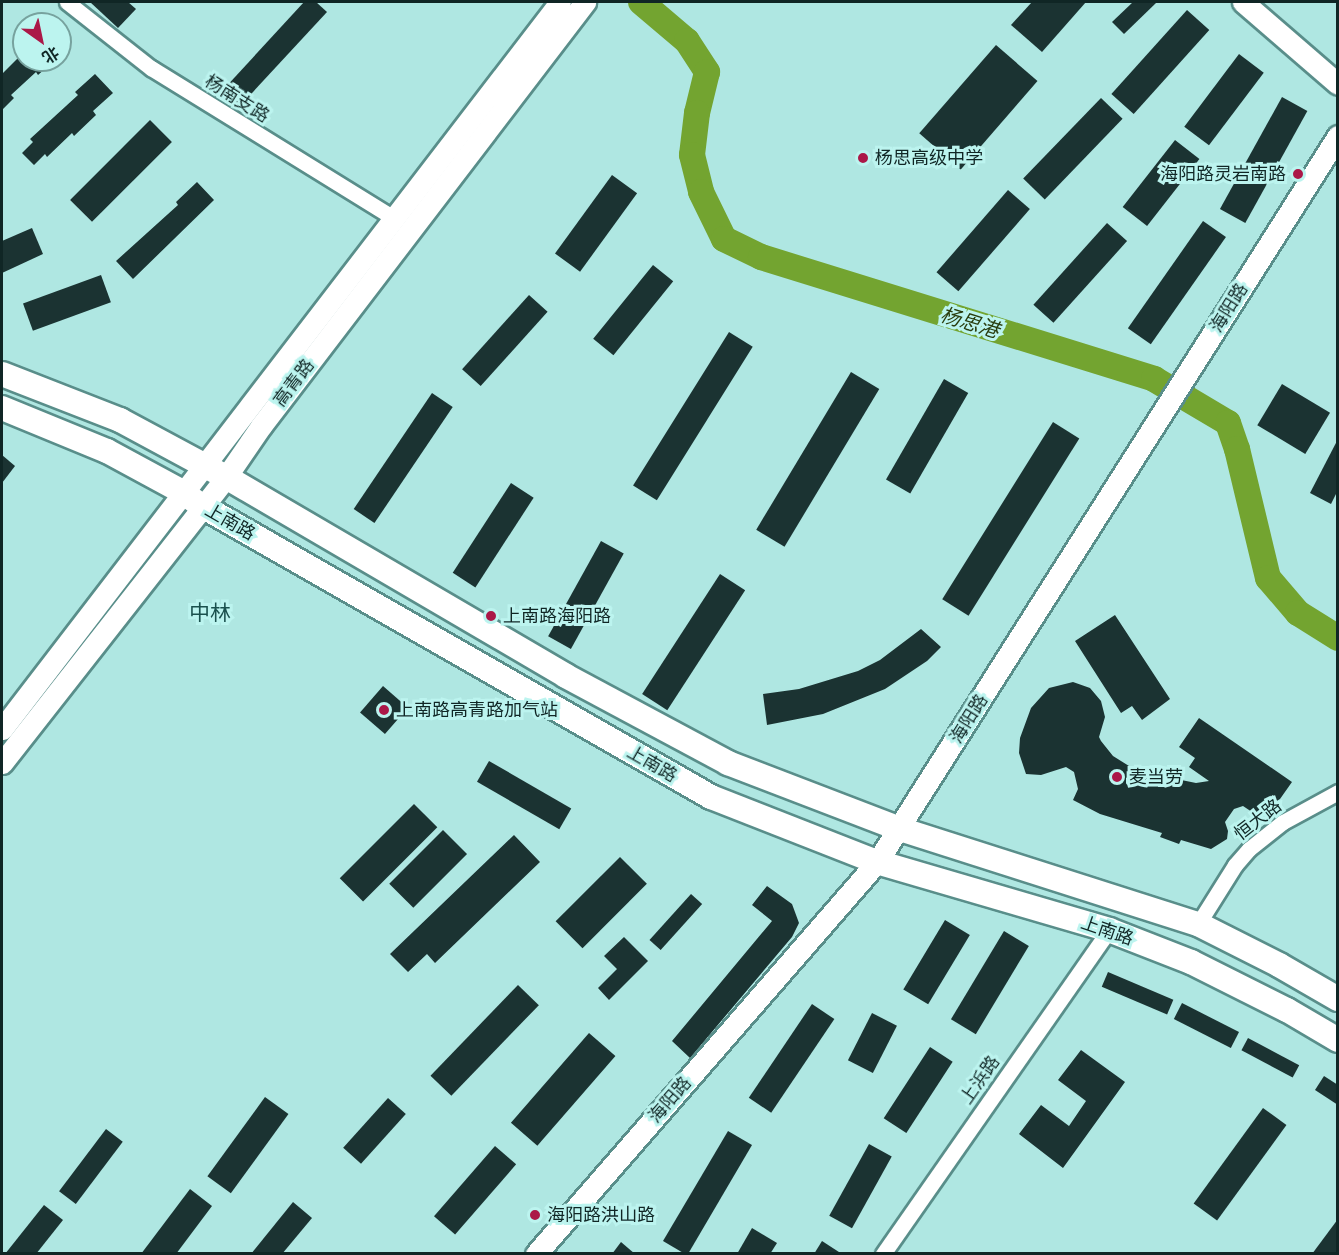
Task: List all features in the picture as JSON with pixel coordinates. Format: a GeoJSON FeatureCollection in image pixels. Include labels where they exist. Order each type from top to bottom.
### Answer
{"type":"FeatureCollection","features":[{"type":"Feature","properties":{"kind":"main road"},"geometry":{"type":"LineString","coordinates":[[1243,2],[1338,84]]}},
{"type":"Feature","properties":{"kind":"main road","name":"高青路"},"geometry":{"type":"LineString","coordinates":[[2,729],[181,491],[394,218],[575,4]]}},
{"type":"Feature","properties":{"kind":"main road","name":"高青路"},"geometry":{"type":"LineString","coordinates":[[2,763],[226,477],[261,426],[575,4]]}},
{"type":"Feature","properties":{"kind":"main road","name":"海阳路"},"geometry":{"type":"LineString","coordinates":[[537,1254],[877,862],[1338,136]]}},
{"type":"Feature","properties":{"kind":"main road","name":"上南路"},"geometry":{"type":"LineString","coordinates":[[2,374],[120,420],[226,477],[566,676],[728,763],[900,829],[1198,924],[1279,965],[1338,999]]}},
{"type":"Feature","properties":{"kind":"main road","name":"上南路"},"geometry":{"type":"LineString","coordinates":[[2,408],[107,452],[181,491],[202,506],[711,797],[877,862],[1109,930],[1191,962],[1287,1010],[1338,1040]]}},
{"type":"Feature","properties":{"kind":"street","name":"杨南支路"},"geometry":{"type":"LineString","coordinates":[[67,2],[151,68],[394,218]]}},
{"type":"Feature","properties":{"kind":"street","name":"恒大路"},"geometry":{"type":"LineString","coordinates":[[1198,924],[1235,865],[1249,849],[1282,822],[1338,792]]}},
{"type":"Feature","properties":{"kind":"street","name":"上浜路"},"geometry":{"type":"LineString","coordinates":[[883,1254],[1109,930]]}},
{"type":"Feature","properties":{"kind":"building"},"geometry":{"type":"Polygon","coordinates":[[[90,2],[128,2],[136,9],[118,28],[90,2]]]}},
{"type":"Feature","properties":{"kind":"building"},"geometry":{"type":"Polygon","coordinates":[[[304,2],[316,2],[327,12],[240,106],[223,90],[304,2]]]}},
{"type":"Feature","properties":{"kind":"building"},"geometry":{"type":"Polygon","coordinates":[[[1032,2],[1086,2],[1042,52],[1011,25],[1032,2]]]}},
{"type":"Feature","properties":{"kind":"building"},"geometry":{"type":"Polygon","coordinates":[[[1133,2],[1157,2],[1124,34],[1112,22],[1133,2]]]}},
{"type":"Feature","properties":{"kind":"building"},"geometry":{"type":"Polygon","coordinates":[[[1187,10],[1209,30],[1134,114],[1111,94],[1187,10]]]}},
{"type":"Feature","properties":{"kind":"building"},"geometry":{"type":"Polygon","coordinates":[[[996,45],[1038,81],[961,169],[919,133],[996,45]]]}},
{"type":"Feature","properties":{"kind":"building"},"geometry":{"type":"Polygon","coordinates":[[[1239,54],[1264,73],[1209,145],[1184,127],[1239,54]]]}},
{"type":"Feature","properties":{"kind":"building"},"geometry":{"type":"Polygon","coordinates":[[[12,64],[12,72],[36,72],[11,95],[14,98],[2,110],[2,74],[12,64]]]}},
{"type":"Feature","properties":{"kind":"building"},"geometry":{"type":"Polygon","coordinates":[[[95,74],[113,93],[93,111],[96,115],[74,136],[72,133],[47,157],[45,154],[34,165],[22,153],[33,142],[30,139],[78,95],[75,92],[95,74]]]}},
{"type":"Feature","properties":{"kind":"building"},"geometry":{"type":"Polygon","coordinates":[[[1282,97],[1307,111],[1245,223],[1220,209],[1282,97]]]}},
{"type":"Feature","properties":{"kind":"building"},"geometry":{"type":"Polygon","coordinates":[[[1101,98],[1123,119],[1045,199],[1023,179],[1101,98]]]}},
{"type":"Feature","properties":{"kind":"building"},"geometry":{"type":"Polygon","coordinates":[[[150,120],[172,142],[92,222],[70,200],[150,120]]]}},
{"type":"Feature","properties":{"kind":"building"},"geometry":{"type":"Polygon","coordinates":[[[1175,140],[1199,159],[1147,226],[1123,207],[1175,140]]]}},
{"type":"Feature","properties":{"kind":"building"},"geometry":{"type":"Polygon","coordinates":[[[612,175],[637,193],[580,272],[555,253],[612,175]]]}},
{"type":"Feature","properties":{"kind":"building"},"geometry":{"type":"Polygon","coordinates":[[[197,182],[214,200],[133,279],[116,261],[178,205],[176,202],[197,182]]]}},
{"type":"Feature","properties":{"kind":"building"},"geometry":{"type":"Polygon","coordinates":[[[1008,190],[1030,209],[958,291],[936,272],[1008,190]]]}},
{"type":"Feature","properties":{"kind":"building"},"geometry":{"type":"Polygon","coordinates":[[[1203,221],[1226,237],[1151,344],[1128,328],[1203,221]]]}},
{"type":"Feature","properties":{"kind":"building"},"geometry":{"type":"Polygon","coordinates":[[[1107,223],[1127,241],[1053,323],[1033,305],[1107,223]]]}},
{"type":"Feature","properties":{"kind":"building"},"geometry":{"type":"Polygon","coordinates":[[[32,228],[43,254],[2,273],[2,241],[32,228]]]}},
{"type":"Feature","properties":{"kind":"building"},"geometry":{"type":"Polygon","coordinates":[[[653,265],[673,281],[613,355],[593,339],[653,265]]]}},
{"type":"Feature","properties":{"kind":"building"},"geometry":{"type":"Polygon","coordinates":[[[101,275],[111,302],[33,331],[23,303],[101,275]]]}},
{"type":"Feature","properties":{"kind":"building"},"geometry":{"type":"Polygon","coordinates":[[[529,295],[548,312],[481,386],[462,369],[529,295]]]}},
{"type":"Feature","properties":{"kind":"building"},"geometry":{"type":"Polygon","coordinates":[[[729,332],[753,347],[657,500],[633,485],[729,332]]]}},
{"type":"Feature","properties":{"kind":"building"},"geometry":{"type":"Polygon","coordinates":[[[851,372],[879,389],[785,547],[756,530],[851,372]]]}},
{"type":"Feature","properties":{"kind":"building"},"geometry":{"type":"Polygon","coordinates":[[[944,379],[968,393],[910,493],[886,479],[944,379]]]}},
{"type":"Feature","properties":{"kind":"building"},"geometry":{"type":"Polygon","coordinates":[[[1282,384],[1330,413],[1305,454],[1257,425],[1282,384]]]}},
{"type":"Feature","properties":{"kind":"building"},"geometry":{"type":"Polygon","coordinates":[[[432,393],[453,407],[374,523],[354,509],[432,393]]]}},
{"type":"Feature","properties":{"kind":"building"},"geometry":{"type":"Polygon","coordinates":[[[1053,422],[1079,438],[969,616],[942,599],[1053,422]]]}},
{"type":"Feature","properties":{"kind":"building"},"geometry":{"type":"Polygon","coordinates":[[[1338,439],[1338,490],[1331,504],[1310,493],[1338,439]]]}},
{"type":"Feature","properties":{"kind":"building"},"geometry":{"type":"Polygon","coordinates":[[[2,455],[15,466],[2,483],[2,455]]]}},
{"type":"Feature","properties":{"kind":"building"},"geometry":{"type":"Polygon","coordinates":[[[511,483],[534,498],[475,587],[453,573],[511,483]]]}},
{"type":"Feature","properties":{"kind":"building"},"geometry":{"type":"Polygon","coordinates":[[[601,541],[624,554],[571,649],[548,636],[601,541]]]}},
{"type":"Feature","properties":{"kind":"building"},"geometry":{"type":"Polygon","coordinates":[[[720,574],[745,590],[667,710],[642,694],[720,574]]]}},
{"type":"Feature","properties":{"kind":"building"},"geometry":{"type":"Polygon","coordinates":[[[1115,615],[1170,699],[1142,720],[1132,706],[1121,713],[1075,641],[1115,615]]]}},
{"type":"Feature","properties":{"kind":"building"},"geometry":{"type":"Polygon","coordinates":[[[921,629],[941,647],[927,661],[885,689],[823,714],[767,725],[763,694],[799,689],[858,671],[880,660],[921,629]]]}},
{"type":"Feature","properties":{"kind":"building"},"geometry":{"type":"Polygon","coordinates":[[[1073,682],[1090,688],[1101,701],[1105,717],[1099,737],[1101,741],[1113,756],[1137,771],[1196,783],[1209,781],[1189,767],[1195,758],[1179,747],[1199,718],[1292,782],[1280,799],[1255,814],[1243,806],[1234,809],[1225,822],[1228,831],[1227,839],[1211,849],[1181,840],[1179,844],[1160,837],[1162,833],[1100,814],[1073,800],[1078,789],[1074,772],[1066,767],[1041,775],[1026,774],[1019,753],[1020,738],[1031,708],[1049,688],[1073,682]]]}},
{"type":"Feature","properties":{"kind":"building","name":"上南路高青路加气站"},"geometry":{"type":"Polygon","coordinates":[[[383,686],[408,708],[385,734],[360,712],[383,686]]]}},
{"type":"Feature","properties":{"kind":"building"},"geometry":{"type":"Polygon","coordinates":[[[489,761],[571,808],[559,829],[477,782],[489,761]]]}},
{"type":"Feature","properties":{"kind":"building"},"geometry":{"type":"Polygon","coordinates":[[[414,804],[437,827],[363,902],[340,878],[414,804]]]}},
{"type":"Feature","properties":{"kind":"building"},"geometry":{"type":"Polygon","coordinates":[[[443,830],[467,854],[413,908],[389,884],[443,830]]]}},
{"type":"Feature","properties":{"kind":"building"},"geometry":{"type":"Polygon","coordinates":[[[514,835],[540,862],[435,963],[427,954],[408,972],[390,954],[514,835]]]}},
{"type":"Feature","properties":{"kind":"building"},"geometry":{"type":"Polygon","coordinates":[[[620,857],[647,884],[583,948],[556,921],[620,857]]]}},
{"type":"Feature","properties":{"kind":"building"},"geometry":{"type":"Polygon","coordinates":[[[767,886],[792,904],[799,923],[792,937],[690,1058],[672,1041],[772,921],[752,905],[767,886]]]}},
{"type":"Feature","properties":{"kind":"building"},"geometry":{"type":"Polygon","coordinates":[[[691,894],[702,904],[661,950],[650,940],[691,894]]]}},
{"type":"Feature","properties":{"kind":"building"},"geometry":{"type":"Polygon","coordinates":[[[945,920],[970,935],[928,1004],[903,989],[945,920]]]}},
{"type":"Feature","properties":{"kind":"building"},"geometry":{"type":"Polygon","coordinates":[[[1004,931],[1029,946],[976,1034],[951,1019],[1004,931]]]}},
{"type":"Feature","properties":{"kind":"building"},"geometry":{"type":"Polygon","coordinates":[[[624,937],[648,961],[609,1000],[598,988],[617,969],[604,956],[624,937]]]}},
{"type":"Feature","properties":{"kind":"building"},"geometry":{"type":"Polygon","coordinates":[[[1108,972],[1173,1000],[1167,1014],[1102,987],[1108,972]]]}},
{"type":"Feature","properties":{"kind":"building"},"geometry":{"type":"Polygon","coordinates":[[[518,985],[539,1005],[451,1096],[430,1076],[518,985]]]}},
{"type":"Feature","properties":{"kind":"building"},"geometry":{"type":"Polygon","coordinates":[[[1182,1003],[1239,1032],[1231,1048],[1174,1019],[1182,1003]]]}},
{"type":"Feature","properties":{"kind":"building"},"geometry":{"type":"Polygon","coordinates":[[[812,1004],[834,1019],[771,1113],[749,1098],[812,1004]]]}},
{"type":"Feature","properties":{"kind":"building"},"geometry":{"type":"Polygon","coordinates":[[[872,1013],[897,1026],[873,1073],[848,1060],[872,1013]]]}},
{"type":"Feature","properties":{"kind":"building"},"geometry":{"type":"Polygon","coordinates":[[[589,1033],[615,1056],[537,1146],[511,1123],[589,1033]]]}},
{"type":"Feature","properties":{"kind":"building"},"geometry":{"type":"Polygon","coordinates":[[[1248,1038],[1299,1065],[1293,1078],[1241,1050],[1248,1038]]]}},
{"type":"Feature","properties":{"kind":"building"},"geometry":{"type":"Polygon","coordinates":[[[930,1047],[953,1062],[906,1133],[884,1118],[930,1047]]]}},
{"type":"Feature","properties":{"kind":"building"},"geometry":{"type":"Polygon","coordinates":[[[1081,1050],[1125,1082],[1063,1168],[1019,1134],[1041,1105],[1069,1126],[1086,1101],[1058,1080],[1081,1050]]]}},
{"type":"Feature","properties":{"kind":"building"},"geometry":{"type":"Polygon","coordinates":[[[1324,1076],[1338,1085],[1338,1105],[1315,1090],[1324,1076]]]}},
{"type":"Feature","properties":{"kind":"building"},"geometry":{"type":"Polygon","coordinates":[[[265,1097],[288,1114],[231,1193],[207,1176],[265,1097]]]}},
{"type":"Feature","properties":{"kind":"building"},"geometry":{"type":"Polygon","coordinates":[[[388,1098],[406,1114],[361,1164],[343,1148],[388,1098]]]}},
{"type":"Feature","properties":{"kind":"building"},"geometry":{"type":"Polygon","coordinates":[[[1263,1108],[1286,1125],[1217,1221],[1194,1203],[1263,1108]]]}},
{"type":"Feature","properties":{"kind":"building"},"geometry":{"type":"Polygon","coordinates":[[[106,1129],[123,1142],[76,1204],[59,1191],[106,1129]]]}},
{"type":"Feature","properties":{"kind":"building"},"geometry":{"type":"Polygon","coordinates":[[[728,1131],[752,1145],[688,1254],[685,1254],[663,1241],[728,1131]]]}},
{"type":"Feature","properties":{"kind":"building"},"geometry":{"type":"Polygon","coordinates":[[[869,1144],[892,1157],[852,1228],[829,1216],[869,1144]]]}},
{"type":"Feature","properties":{"kind":"building"},"geometry":{"type":"Polygon","coordinates":[[[495,1146],[516,1164],[455,1235],[434,1216],[495,1146]]]}},
{"type":"Feature","properties":{"kind":"building"},"geometry":{"type":"Polygon","coordinates":[[[190,1189],[212,1206],[176,1254],[141,1254],[190,1189]]]}},
{"type":"Feature","properties":{"kind":"building"},"geometry":{"type":"Polygon","coordinates":[[[293,1202],[312,1218],[282,1254],[251,1254],[293,1202]]]}},
{"type":"Feature","properties":{"kind":"building"},"geometry":{"type":"Polygon","coordinates":[[[44,1205],[63,1220],[36,1254],[5,1254],[44,1205]]]}},
{"type":"Feature","properties":{"kind":"building"},"geometry":{"type":"Polygon","coordinates":[[[1338,1219],[1338,1254],[1312,1254],[1338,1219]]]}},
{"type":"Feature","properties":{"kind":"building"},"geometry":{"type":"Polygon","coordinates":[[[752,1228],[777,1243],[770,1254],[737,1254],[752,1228]]]}},
{"type":"Feature","properties":{"kind":"building"},"geometry":{"type":"Polygon","coordinates":[[[822,1241],[842,1254],[814,1254],[822,1241]]]}},
{"type":"Feature","properties":{"kind":"building"},"geometry":{"type":"Polygon","coordinates":[[[621,1242],[635,1254],[612,1254],[621,1242]]]}},
{"type":"Feature","properties":{"kind":"waterway","name":"杨思港"},"geometry":{"type":"LineString","coordinates":[[641,2],[687,41],[707,72],[697,113],[692,155],[701,192],[724,239],[761,257],[1154,379],[1228,423],[1237,449],[1268,578],[1298,613],[1338,638]]}},
{"type":"Feature","properties":{"kind":"place","name":"杨思高级中学"},"geometry":{"type":"Point","coordinates":[863,158]}},
{"type":"Feature","properties":{"kind":"place","name":"海阳路灵岩南路"},"geometry":{"type":"Point","coordinates":[1298,174]}},
{"type":"Feature","properties":{"kind":"place","name":"上南路海阳路"},"geometry":{"type":"Point","coordinates":[491,616]}},
{"type":"Feature","properties":{"kind":"place","name":"上南路高青路加气站"},"geometry":{"type":"Point","coordinates":[384,710]}},
{"type":"Feature","properties":{"kind":"place","name":"麦当劳"},"geometry":{"type":"Point","coordinates":[1117,777]}},
{"type":"Feature","properties":{"kind":"place","name":"海阳路洪山路"},"geometry":{"type":"Point","coordinates":[535,1215]}},
{"type":"Feature","properties":{"kind":"district","name":"中林"},"geometry":{"type":"Point","coordinates":[210,613]}}]}
